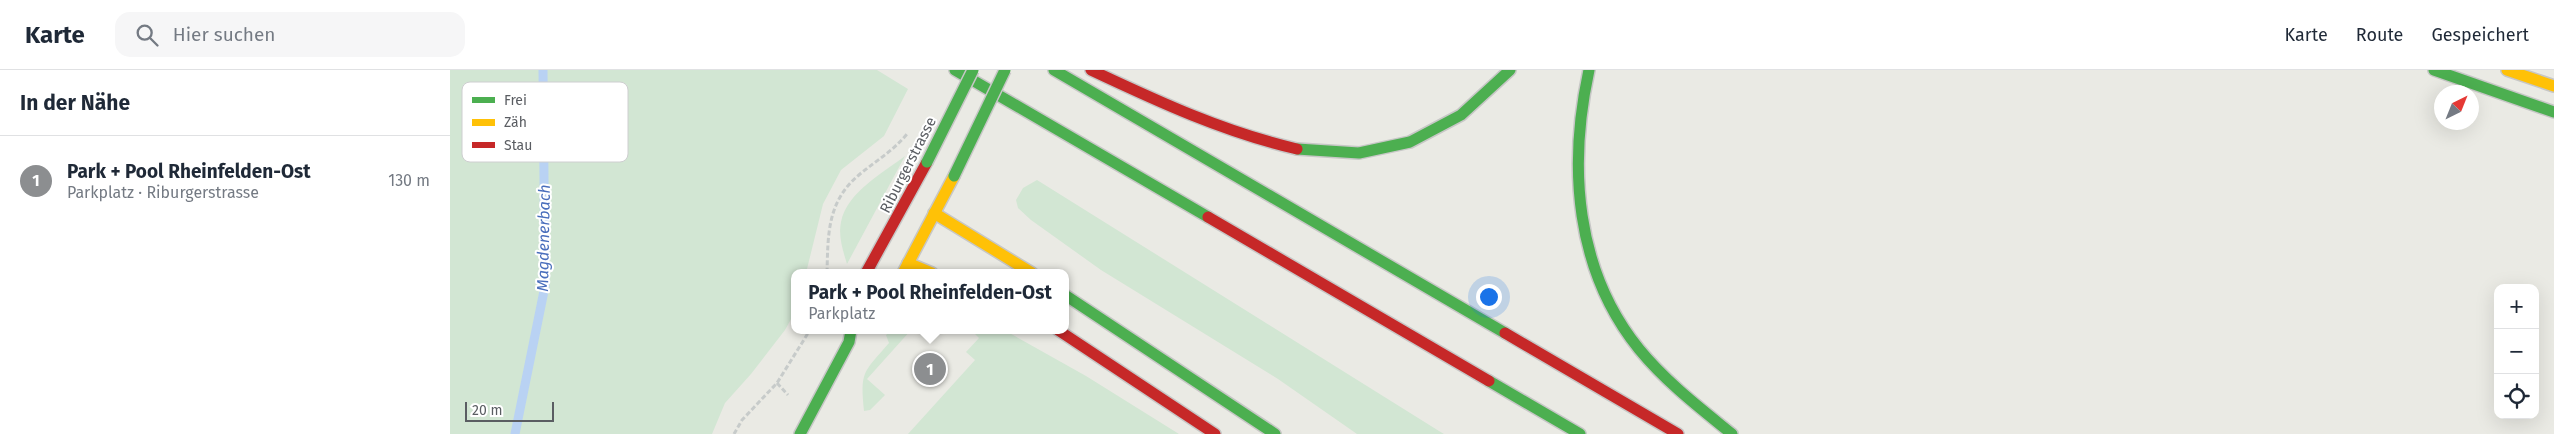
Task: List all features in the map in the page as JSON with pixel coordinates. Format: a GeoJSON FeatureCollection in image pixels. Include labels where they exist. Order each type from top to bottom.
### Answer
{"type":"FeatureCollection","features":[{"type":"Feature","properties":{"kind":"main road"},"geometry":{"type":"LineString","coordinates":[[955,70],[1580,434]]}},
{"type":"Feature","properties":{"kind":"main road","name":"Riburgerstrasse"},"geometry":{"type":"LineString","coordinates":[[869,269],[896,238],[927,162],[973,70]]}},
{"type":"Feature","properties":{"kind":"main road"},"geometry":{"type":"LineString","coordinates":[[905,268],[954,176],[1005,70]]}},
{"type":"Feature","properties":{"kind":"main road"},"geometry":{"type":"LineString","coordinates":[[1054,70],[1678,434]]}},
{"type":"Feature","properties":{"kind":"main road"},"geometry":{"type":"LineString","coordinates":[[1091,70],[1212,126],[1250,140],[1316,153],[1344,154],[1370,153],[1412,143],[1450,122],[1491,91],[1510,70]]}},
{"type":"Feature","properties":{"kind":"main road"},"geometry":{"type":"LineString","coordinates":[[1589,70],[1580,114],[1577,147],[1579,189],[1587,245],[1603,289],[1627,333],[1667,380],[1732,434]]}},
{"type":"Feature","properties":{"kind":"main road"},"geometry":{"type":"LineString","coordinates":[[2434,70],[2503,96],[2554,112]]}},
{"type":"Feature","properties":{"kind":"main road"},"geometry":{"type":"LineString","coordinates":[[2507,70],[2554,86]]}},
{"type":"Feature","properties":{"kind":"main road"},"geometry":{"type":"LineString","coordinates":[[905,268],[896,238],[913,221],[934,213]]}},
{"type":"Feature","properties":{"kind":"main road"},"geometry":{"type":"LineString","coordinates":[[934,213],[1025,269]]}},
{"type":"Feature","properties":{"kind":"main road"},"geometry":{"type":"LineString","coordinates":[[1069,298],[1275,434]]}},
{"type":"Feature","properties":{"kind":"main road"},"geometry":{"type":"LineString","coordinates":[[1064,334],[1215,434]]}},
{"type":"Feature","properties":{"kind":"main road"},"geometry":{"type":"LineString","coordinates":[[800,434],[850,336]]}},
{"type":"Feature","properties":{"kind":"path"},"geometry":{"type":"LineString","coordinates":[[827,269],[828,227],[834,207],[859,174],[894,149],[910,129]]}},
{"type":"Feature","properties":{"kind":"path"},"geometry":{"type":"LineString","coordinates":[[734,434],[742,420],[776,383],[807,334]]}},
{"type":"Feature","properties":{"kind":"green space"},"geometry":{"type":"Polygon","coordinates":[[[450,70],[877,70],[908,89],[884,136],[841,170],[823,204],[807,269],[791,269],[791,319],[785,330],[751,374],[725,403],[712,434],[450,434],[450,70]]]}},
{"type":"Feature","properties":{"kind":"green space"},"geometry":{"type":"Polygon","coordinates":[[[905,156],[847,264],[840,233],[841,222],[850,201],[867,184],[905,156]]]}},
{"type":"Feature","properties":{"kind":"green space"},"geometry":{"type":"Polygon","coordinates":[[[1037,180],[1444,434],[1357,434],[1278,379],[1101,270],[1031,220],[1018,208],[1016,200],[1023,188],[1037,180]]]}},
{"type":"Feature","properties":{"kind":"green space"},"geometry":{"type":"Polygon","coordinates":[[[907,334],[867,379],[885,395],[870,410],[864,411],[863,380],[865,373],[889,343],[886,335],[907,334]]]}},
{"type":"Feature","properties":{"kind":"green space"},"geometry":{"type":"Polygon","coordinates":[[[975,334],[1011,334],[1086,376],[1179,434],[908,434],[975,360],[966,352],[979,338],[975,334]]]}},
{"type":"Feature","properties":{"kind":"waterway","name":"Magdenerbach"},"geometry":{"type":"LineString","coordinates":[[543,70],[543,82]]}},
{"type":"Feature","properties":{"kind":"waterway","name":"Magdenerbach"},"geometry":{"type":"LineString","coordinates":[[515,434],[545,286],[544,162]]}},
{"type":"Feature","properties":{"kind":"traffic: fast"},"geometry":{"type":"LineString","coordinates":[[955,70],[1208,217]]}},
{"type":"Feature","properties":{"kind":"traffic: fast"},"geometry":{"type":"LineString","coordinates":[[927,162],[973,70]]}},
{"type":"Feature","properties":{"kind":"traffic: fast"},"geometry":{"type":"LineString","coordinates":[[954,176],[1005,70]]}},
{"type":"Feature","properties":{"kind":"traffic: fast"},"geometry":{"type":"LineString","coordinates":[[1054,70],[1505,333]]}},
{"type":"Feature","properties":{"kind":"traffic: fast"},"geometry":{"type":"LineString","coordinates":[[1297,149],[1359,153],[1410,142],[1461,115],[1510,70]]}},
{"type":"Feature","properties":{"kind":"traffic: fast"},"geometry":{"type":"LineString","coordinates":[[1589,70],[1582,106],[1579,180],[1582,216],[1601,286],[1618,318],[1649,361],[1660,373],[1732,434]]}},
{"type":"Feature","properties":{"kind":"traffic: fast"},"geometry":{"type":"LineString","coordinates":[[2434,70],[2554,112]]}},
{"type":"Feature","properties":{"kind":"traffic: fast"},"geometry":{"type":"LineString","coordinates":[[1069,298],[1275,434]]}},
{"type":"Feature","properties":{"kind":"traffic: fast"},"geometry":{"type":"LineString","coordinates":[[800,434],[849,342],[850,334]]}},
{"type":"Feature","properties":{"kind":"traffic: fast"},"geometry":{"type":"LineString","coordinates":[[1489,381],[1580,434]]}},
{"type":"Feature","properties":{"kind":"traffic: slow"},"geometry":{"type":"LineString","coordinates":[[2507,70],[2554,86]]}},
{"type":"Feature","properties":{"kind":"traffic: slow"},"geometry":{"type":"LineString","coordinates":[[905,269],[954,176]]}},
{"type":"Feature","properties":{"kind":"traffic: slow"},"geometry":{"type":"LineString","coordinates":[[934,213],[1025,269]]}},
{"type":"Feature","properties":{"kind":"traffic: slow"},"geometry":{"type":"LineString","coordinates":[[908,263],[922,269]]}},
{"type":"Feature","properties":{"kind":"traffic: jam"},"geometry":{"type":"LineString","coordinates":[[1091,70],[1167,105],[1218,125],[1297,149]]}},
{"type":"Feature","properties":{"kind":"traffic: jam"},"geometry":{"type":"LineString","coordinates":[[868,269],[927,162]]}},
{"type":"Feature","properties":{"kind":"traffic: jam"},"geometry":{"type":"LineString","coordinates":[[1208,217],[1489,381]]}},
{"type":"Feature","properties":{"kind":"traffic: jam"},"geometry":{"type":"LineString","coordinates":[[1505,333],[1678,434]]}},
{"type":"Feature","properties":{"kind":"traffic: jam"},"geometry":{"type":"LineString","coordinates":[[1064,334],[1215,434]]}},
{"type":"Feature","properties":{"kind":"place","name":"Park + Pool Rheinfelden-Ost"},"geometry":{"type":"Point","coordinates":[930,369]}}]}
